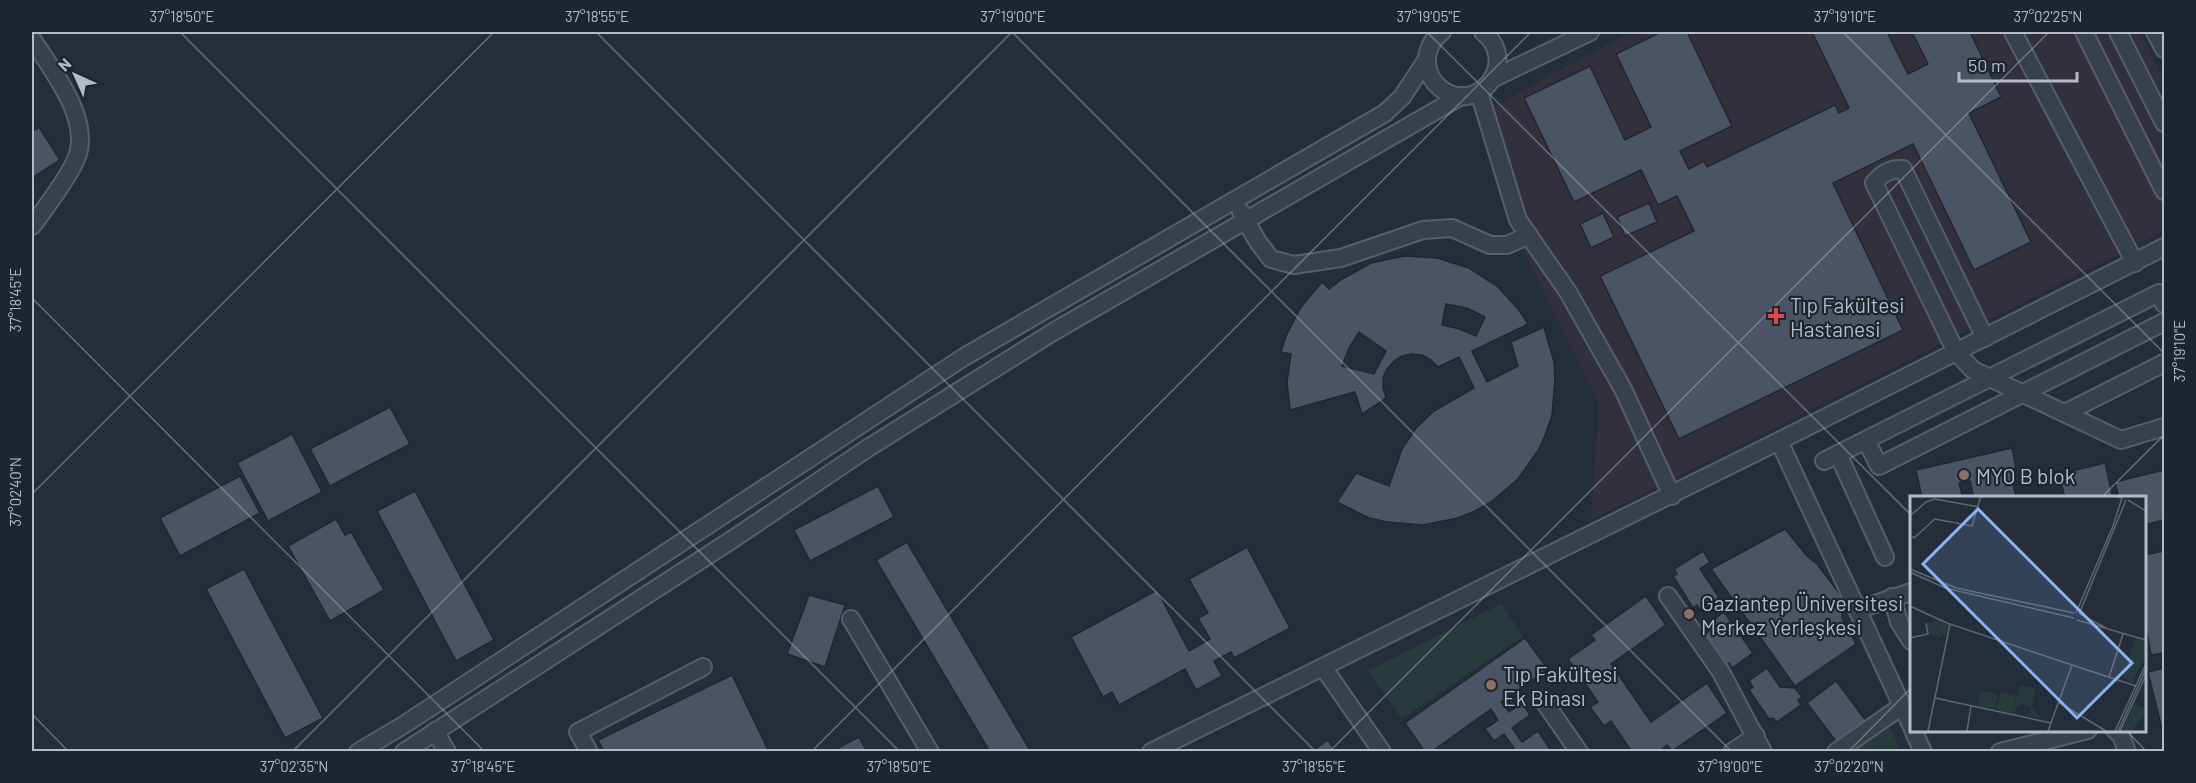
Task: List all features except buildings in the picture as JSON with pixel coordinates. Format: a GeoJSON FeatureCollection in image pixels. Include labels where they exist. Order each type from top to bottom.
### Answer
{"type":"FeatureCollection","features":[{"type":"Feature","properties":{"kind":"street"},"geometry":{"type":"LineString","coordinates":[[1483,32],[1489,36],[1497,53],[1496,71],[1492,80]]}},
{"type":"Feature","properties":{"kind":"street"},"geometry":{"type":"LineString","coordinates":[[404,752],[897,430],[1053,332],[1461,96],[1479,92],[1492,80],[1590,32]]}},
{"type":"Feature","properties":{"kind":"street"},"geometry":{"type":"LineString","coordinates":[[2013,32],[2135,262]]}},
{"type":"Feature","properties":{"kind":"street"},"geometry":{"type":"LineString","coordinates":[[2084,32],[2164,191]]}},
{"type":"Feature","properties":{"kind":"street"},"geometry":{"type":"LineString","coordinates":[[2118,32],[2164,123]]}},
{"type":"Feature","properties":{"kind":"street"},"geometry":{"type":"LineString","coordinates":[[2155,32],[2164,49]]}},
{"type":"Feature","properties":{"kind":"street"},"geometry":{"type":"LineString","coordinates":[[358,752],[422,713],[964,357],[1385,113],[1402,97],[1427,59],[1435,35]]}},
{"type":"Feature","properties":{"kind":"street"},"geometry":{"type":"LineString","coordinates":[[32,39],[73,107],[79,122],[81,139],[76,159],[32,226]]}},
{"type":"Feature","properties":{"kind":"street"},"geometry":{"type":"LineString","coordinates":[[1427,59],[1428,68],[1436,84],[1452,94],[1461,96]]}},
{"type":"Feature","properties":{"kind":"street"},"geometry":{"type":"LineString","coordinates":[[1479,92],[1518,220],[1568,292],[1623,389],[1671,496]]}},
{"type":"Feature","properties":{"kind":"street"},"geometry":{"type":"LineString","coordinates":[[1985,338],[1903,169],[1887,171],[1874,183],[1956,352],[1973,370],[2121,440],[2164,427]]}},
{"type":"Feature","properties":{"kind":"street"},"geometry":{"type":"LineString","coordinates":[[1235,200],[1258,242],[1271,259],[1294,265],[1341,258],[1423,230],[1452,228],[1490,245],[1507,244],[1529,235]]}},
{"type":"Feature","properties":{"kind":"street"},"geometry":{"type":"LineString","coordinates":[[1151,752],[1671,496],[2164,247]]}},
{"type":"Feature","properties":{"kind":"street"},"geometry":{"type":"LineString","coordinates":[[1885,557],[1831,457],[2159,293],[2164,304]]}},
{"type":"Feature","properties":{"kind":"street"},"geometry":{"type":"LineString","coordinates":[[1866,440],[1879,466],[2164,322]]}},
{"type":"Feature","properties":{"kind":"street"},"geometry":{"type":"LineString","coordinates":[[2065,414],[2164,363]]}},
{"type":"Feature","properties":{"kind":"street"},"geometry":{"type":"LineString","coordinates":[[1779,441],[1910,723]]}},
{"type":"Feature","properties":{"kind":"street"},"geometry":{"type":"LineString","coordinates":[[1857,610],[1910,592]]}},
{"type":"Feature","properties":{"kind":"street"},"geometry":{"type":"LineString","coordinates":[[1668,596],[1721,672],[1760,744],[1732,752]]}},
{"type":"Feature","properties":{"kind":"street"},"geometry":{"type":"LineString","coordinates":[[1892,597],[1905,620],[1910,638]]}},
{"type":"Feature","properties":{"kind":"street"},"geometry":{"type":"LineString","coordinates":[[851,619],[930,752]]}},
{"type":"Feature","properties":{"kind":"street"},"geometry":{"type":"LineString","coordinates":[[589,752],[579,732],[703,667]]}},
{"type":"Feature","properties":{"kind":"street"},"geometry":{"type":"LineString","coordinates":[[1323,667],[1382,752]]}},
{"type":"Feature","properties":{"kind":"street"},"geometry":{"type":"LineString","coordinates":[[1543,700],[1579,752]]}},
{"type":"Feature","properties":{"kind":"street"},"geometry":{"type":"LineString","coordinates":[[1836,752],[1902,705]]}},
{"type":"Feature","properties":{"kind":"street"},"geometry":{"type":"LineString","coordinates":[[435,731],[447,752]]}},
{"type":"Feature","properties":{"kind":"street"},"geometry":{"type":"LineString","coordinates":[[1914,732],[1923,752]]}},
{"type":"Feature","properties":{"kind":"street"},"geometry":{"type":"LineString","coordinates":[[2000,752],[2080,732]]}},
{"type":"Feature","properties":{"kind":"street"},"geometry":{"type":"LineString","coordinates":[[2117,732],[2121,735],[2127,752]]}},
{"type":"Feature","properties":{"kind":"shaded area","name":"Tıp Fakültesi Hastanesi"},"geometry":{"type":"Polygon","coordinates":[[[1630,32],[2140,32],[2164,81],[2164,231],[1591,520],[1599,402],[1513,230],[1478,115],[1630,32]]]}},
{"type":"Feature","properties":{"kind":"green space"},"geometry":{"type":"Polygon","coordinates":[[[1501,604],[1523,636],[1402,719],[1368,671],[1501,604]]]}},
{"type":"Feature","properties":{"kind":"green space"},"geometry":{"type":"Polygon","coordinates":[[[1888,723],[1901,751],[1847,752],[1888,723]]]}},
{"type":"Feature","properties":{"kind":"place","name":"Tıp Fakültesi Hastanesi"},"geometry":{"type":"Point","coordinates":[1776,316]}},
{"type":"Feature","properties":{"kind":"place","name":"MYO B blok"},"geometry":{"type":"Point","coordinates":[1964,475]}},
{"type":"Feature","properties":{"kind":"place","name":"Gaziantep Üniversitesi Merkez Yerleşkesi"},"geometry":{"type":"Point","coordinates":[1689,614]}},
{"type":"Feature","properties":{"kind":"place","name":"Tıp Fakültesi Ek Binası"},"geometry":{"type":"Point","coordinates":[1491,685]}}]}
